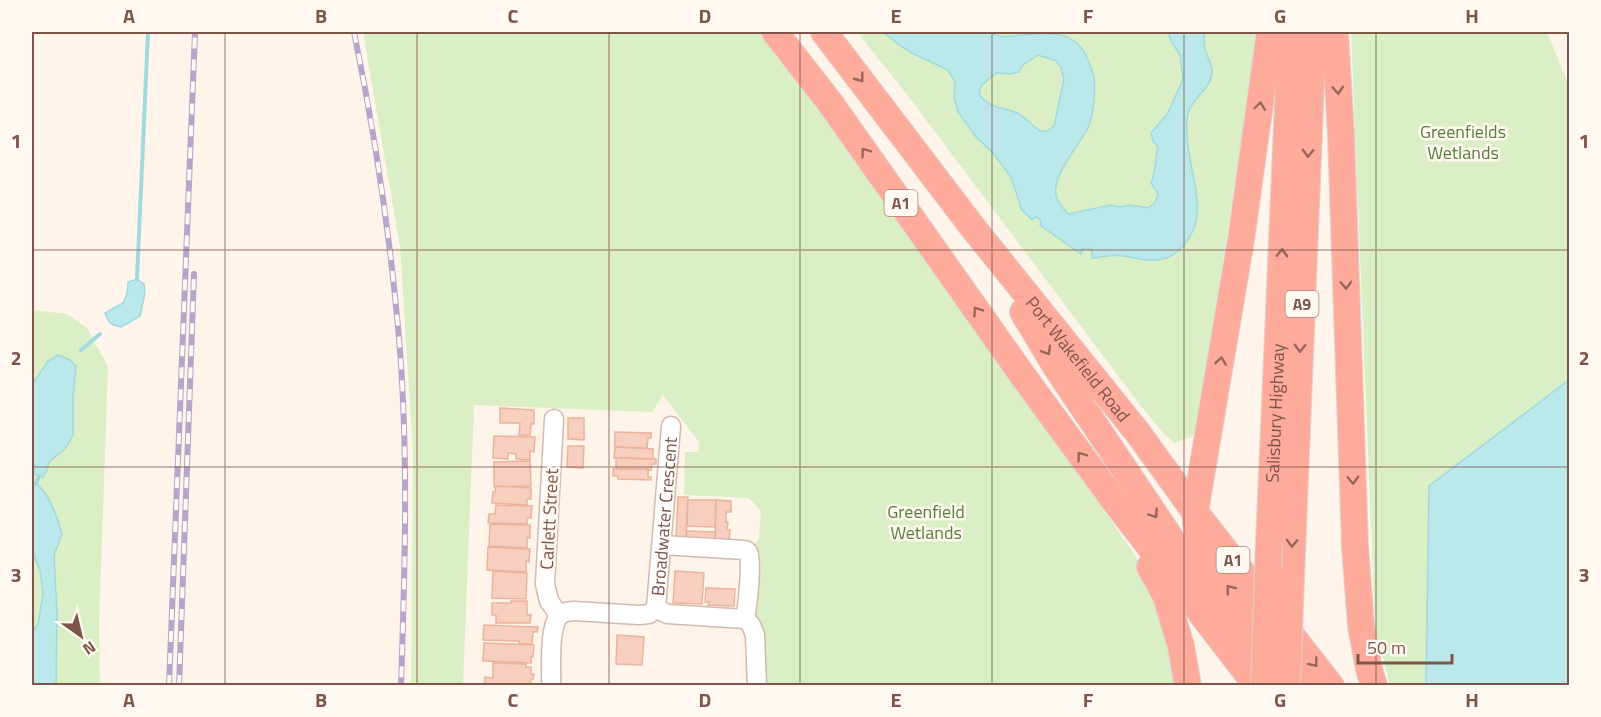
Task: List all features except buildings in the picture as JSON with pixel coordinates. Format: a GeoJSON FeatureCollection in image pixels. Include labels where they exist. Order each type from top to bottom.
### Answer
{"type":"FeatureCollection","features":[{"type":"Feature","properties":{"kind":"highway","name":"A1"},"geometry":{"type":"LineString","coordinates":[[775,32],[831,104],[1023,376],[1116,503],[1257,686]]}},
{"type":"Feature","properties":{"kind":"highway","name":"Port Wakefield Road"},"geometry":{"type":"LineString","coordinates":[[824,32],[974,229],[1138,433],[1195,512],[1331,686]]}},
{"type":"Feature","properties":{"kind":"highway"},"geometry":{"type":"LineString","coordinates":[[1270,32],[1241,240],[1195,512],[1197,531],[1208,560],[1304,686]]}},
{"type":"Feature","properties":{"kind":"highway","name":"Salisbury Highway"},"geometry":{"type":"LineString","coordinates":[[1264,686],[1291,32]]}},
{"type":"Feature","properties":{"kind":"highway","name":"Salisbury Highway"},"geometry":{"type":"LineString","coordinates":[[1287,686],[1313,32]]}},
{"type":"Feature","properties":{"kind":"highway"},"geometry":{"type":"LineString","coordinates":[[1335,32],[1341,135],[1355,546],[1361,626],[1374,686]]}},
{"type":"Feature","properties":{"kind":"highway"},"geometry":{"type":"LineString","coordinates":[[974,229],[1056,367],[1178,549],[1279,686]]}},
{"type":"Feature","properties":{"kind":"highway"},"geometry":{"type":"LineString","coordinates":[[1138,433],[1165,456],[1177,461],[1193,458],[1207,444]]}},
{"type":"Feature","properties":{"kind":"highway"},"geometry":{"type":"LineString","coordinates":[[1116,503],[1166,596],[1181,646],[1188,686]]}},
{"type":"Feature","properties":{"kind":"street","name":"Carlett Street"},"geometry":{"type":"LineString","coordinates":[[554,419],[545,584],[549,601],[559,615]]}},
{"type":"Feature","properties":{"kind":"street","name":"Broadwater Crescent"},"geometry":{"type":"LineString","coordinates":[[656,608],[671,426]]}},
{"type":"Feature","properties":{"kind":"street"},"geometry":{"type":"LineString","coordinates":[[662,544],[747,551],[750,569],[745,619]]}},
{"type":"Feature","properties":{"kind":"street"},"geometry":{"type":"LineString","coordinates":[[551,686],[553,631],[559,615],[574,611],[639,615],[649,614],[656,608],[667,614],[745,619],[755,634],[757,686]]}},
{"type":"Feature","properties":{"kind":"green space","name":"Greenfield Wetlands"},"geometry":{"type":"Polygon","coordinates":[[[363,32],[775,32],[1134,554],[1150,580],[1181,685],[757,685],[749,554],[759,538],[761,511],[749,498],[684,495],[685,452],[698,452],[699,442],[663,395],[652,412],[474,405],[463,685],[411,685],[413,451],[400,247],[363,32]]]}},
{"type":"Feature","properties":{"kind":"green space"},"geometry":{"type":"Polygon","coordinates":[[[857,32],[1258,32],[1197,431],[1191,437],[1175,443],[1165,435],[1140,405],[905,92],[857,32]]]}},
{"type":"Feature","properties":{"kind":"green space","name":"Greenfields Wetlands"},"geometry":{"type":"Polygon","coordinates":[[[1351,32],[1547,32],[1569,86],[1569,380],[1429,486],[1426,685],[1390,685],[1375,628],[1351,32]]]}},
{"type":"Feature","properties":{"kind":"green space"},"geometry":{"type":"Polygon","coordinates":[[[32,310],[67,314],[87,328],[108,367],[99,625],[100,685],[32,685],[32,310]]]}},
{"type":"Feature","properties":{"kind":"water"},"geometry":{"type":"Polygon","coordinates":[[[883,32],[991,32],[998,36],[1052,34],[1061,35],[1077,43],[1088,60],[1095,83],[1088,128],[1066,162],[1057,181],[1057,198],[1068,214],[1111,205],[1148,208],[1155,203],[1158,194],[1151,183],[1158,147],[1151,133],[1168,113],[1183,79],[1180,55],[1168,32],[1204,32],[1205,50],[1212,68],[1211,77],[1187,116],[1188,147],[1197,206],[1192,233],[1177,252],[1159,260],[1116,255],[1092,258],[1092,250],[1088,248],[1082,249],[1081,254],[1040,225],[1041,221],[1038,218],[1035,217],[1032,220],[1022,210],[1011,177],[993,153],[976,137],[958,112],[954,97],[955,82],[948,70],[902,47],[883,32]],[[1038,55],[1023,65],[1019,72],[996,73],[981,86],[979,94],[991,105],[1017,113],[1040,131],[1047,131],[1054,126],[1064,79],[1056,61],[1038,55]]]}},
{"type":"Feature","properties":{"kind":"water"},"geometry":{"type":"Polygon","coordinates":[[[137,279],[144,284],[145,293],[140,316],[121,327],[112,324],[105,313],[123,303],[127,294],[128,282],[137,279]]]}},
{"type":"Feature","properties":{"kind":"water"},"geometry":{"type":"Polygon","coordinates":[[[58,355],[70,360],[76,366],[73,435],[65,449],[49,462],[43,477],[34,474],[32,461],[32,385],[48,361],[58,355]]]}},
{"type":"Feature","properties":{"kind":"water"},"geometry":{"type":"Polygon","coordinates":[[[1569,380],[1569,685],[1426,685],[1429,486],[1569,380]]]}},
{"type":"Feature","properties":{"kind":"water"},"geometry":{"type":"Polygon","coordinates":[[[32,481],[48,497],[62,534],[54,555],[57,614],[56,685],[32,685],[32,632],[38,624],[43,594],[40,570],[32,551],[32,481]]]}},
{"type":"Feature","properties":{"kind":"waterway"},"geometry":{"type":"LineString","coordinates":[[137,279],[148,32]]}},
{"type":"Feature","properties":{"kind":"waterway"},"geometry":{"type":"LineString","coordinates":[[81,350],[100,334]]}},
{"type":"Feature","properties":{"kind":"waterway"},"geometry":{"type":"LineString","coordinates":[[36,484],[39,476]]}},
{"type":"Feature","properties":{"kind":"railway"},"geometry":{"type":"LineString","coordinates":[[169,686],[195,32]]}},
{"type":"Feature","properties":{"kind":"railway"},"geometry":{"type":"LineString","coordinates":[[354,32],[385,216],[401,372],[405,506],[401,686]]}},
{"type":"Feature","properties":{"kind":"railway"},"geometry":{"type":"LineString","coordinates":[[179,686],[194,274]]}}]}
